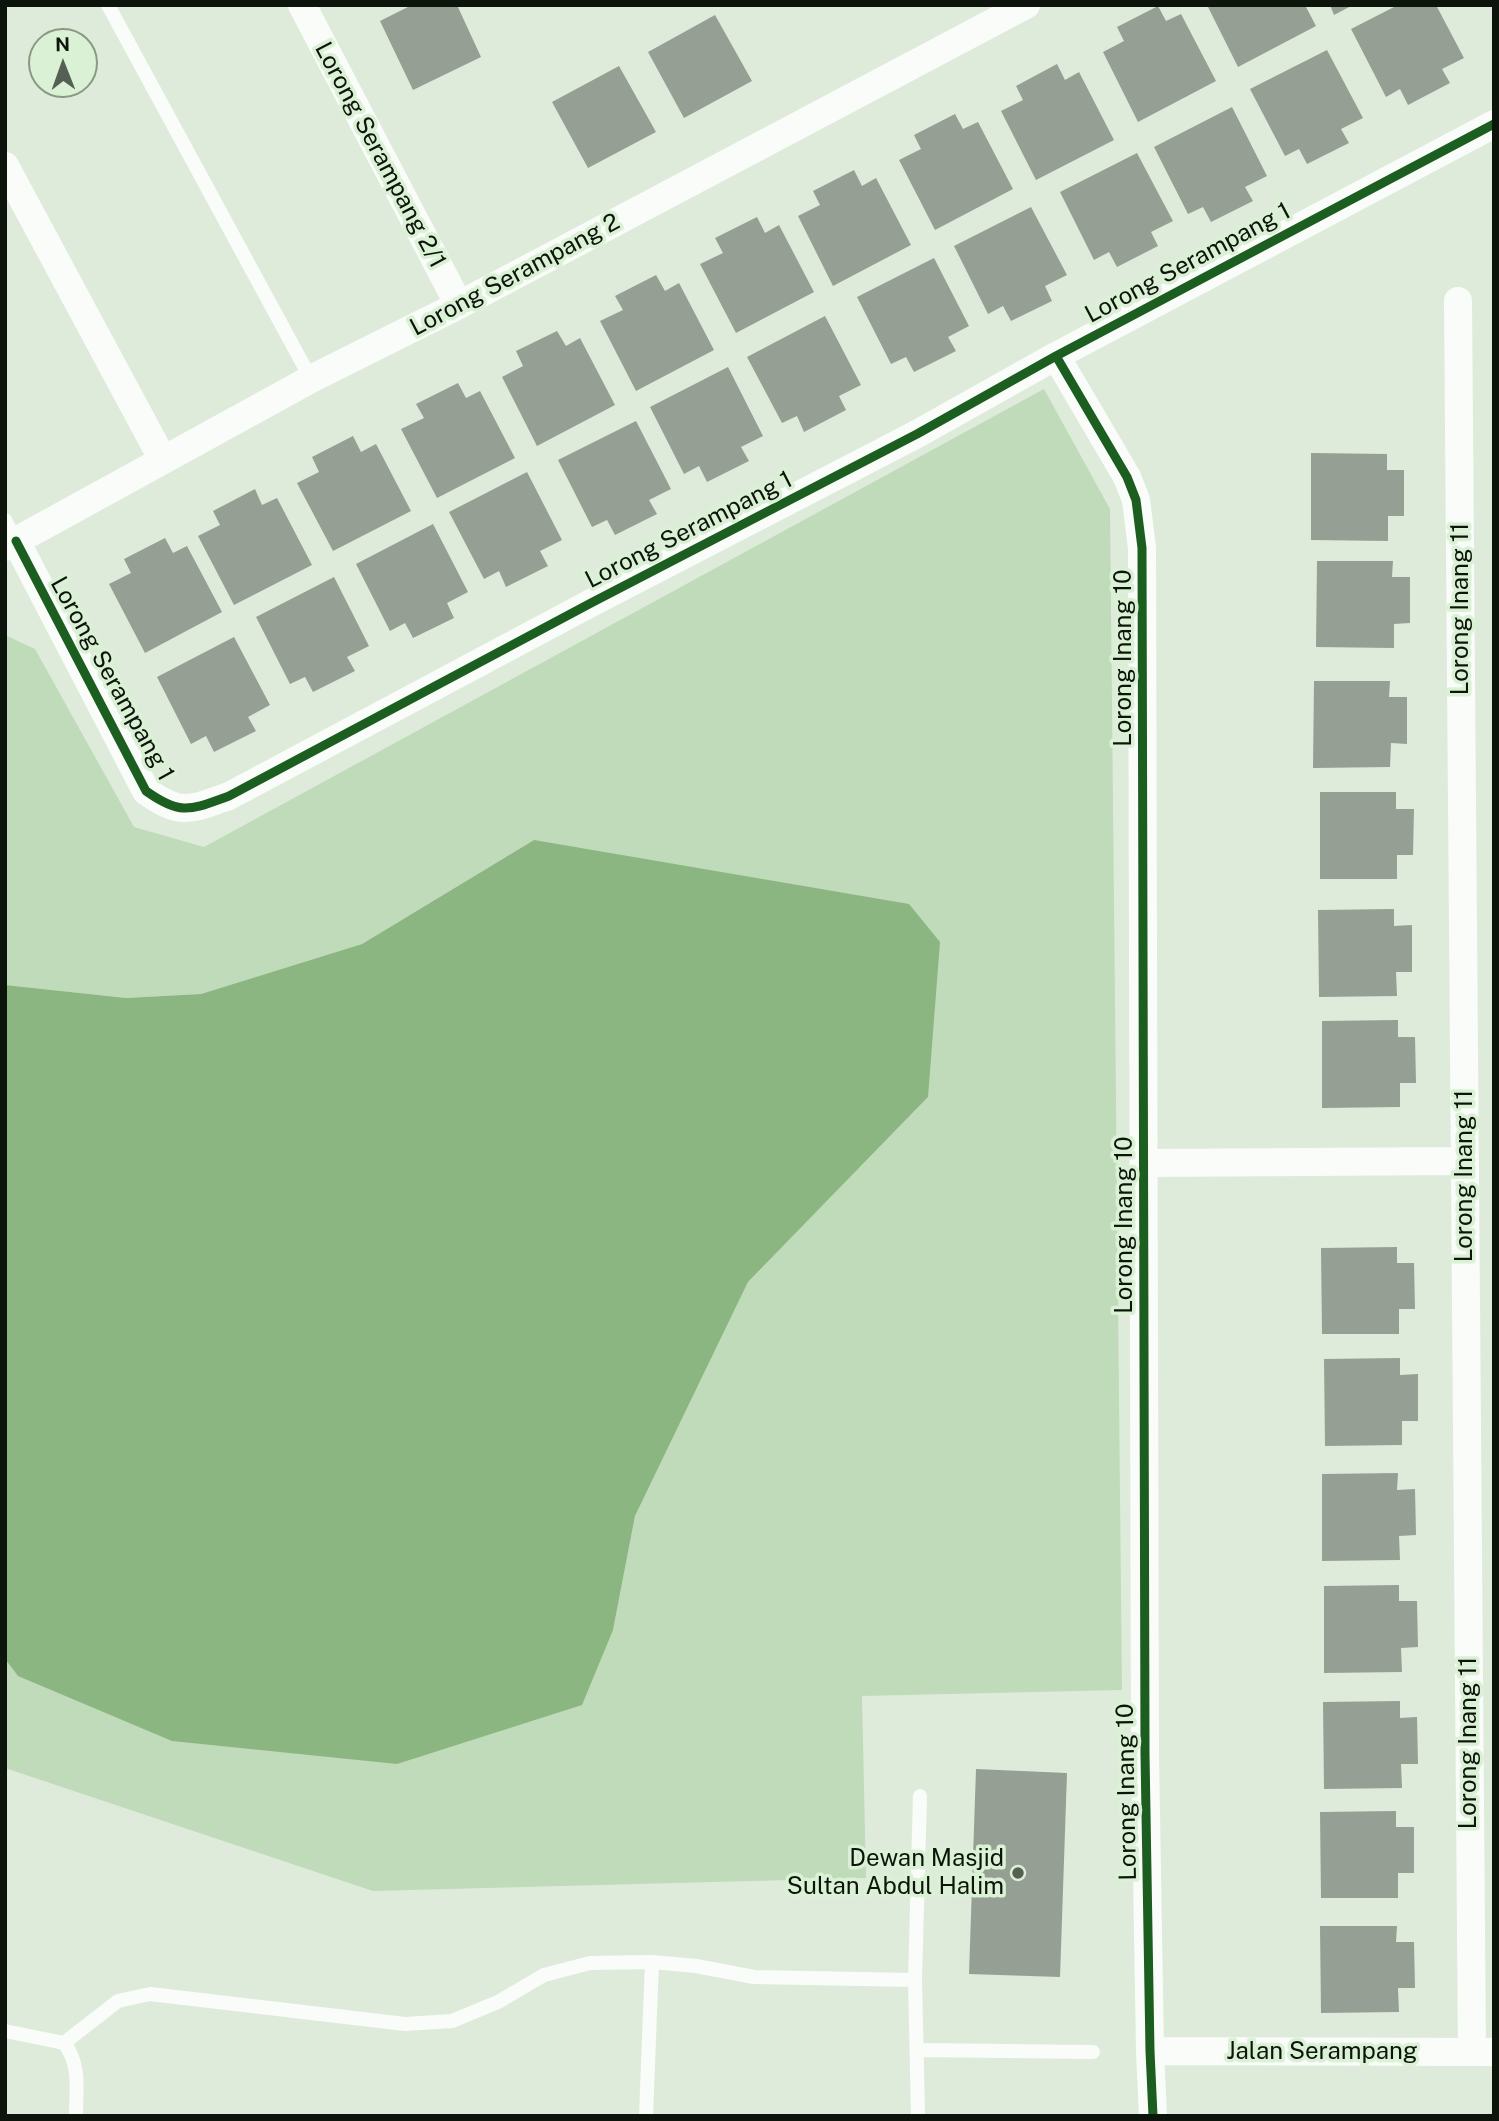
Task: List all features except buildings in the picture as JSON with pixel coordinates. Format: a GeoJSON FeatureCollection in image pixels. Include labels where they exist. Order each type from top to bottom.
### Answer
{"type":"FeatureCollection","features":[{"type":"Feature","properties":{"kind":"street","name":"Lorong Serampang 2/1"},"geometry":{"type":"LineString","coordinates":[[302,5],[459,305]]}},
{"type":"Feature","properties":{"kind":"street","name":"Lorong Serampang 2"},"geometry":{"type":"LineString","coordinates":[[9,536],[163,460],[311,379],[459,305],[1026,5]]}},
{"type":"Feature","properties":{"kind":"street","name":"Lorong Serampang 1"},"geometry":{"type":"LineString","coordinates":[[9,536],[146,792],[178,810],[203,805],[229,796],[591,603],[917,434],[1056,356],[1494,124]]}},
{"type":"Feature","properties":{"kind":"street"},"geometry":{"type":"LineString","coordinates":[[5,166],[163,460]]}},
{"type":"Feature","properties":{"kind":"street","name":"Lorong Inang 11"},"geometry":{"type":"LineString","coordinates":[[1458,301],[1465,1161],[1483,2052]]}},
{"type":"Feature","properties":{"kind":"street","name":"Lorong Inang 10"},"geometry":{"type":"LineString","coordinates":[[1056,356],[1127,477],[1136,500],[1142,548],[1144,1740],[1153,2116]]}},
{"type":"Feature","properties":{"kind":"street"},"geometry":{"type":"LineString","coordinates":[[1144,1163],[1465,1161]]}},
{"type":"Feature","properties":{"kind":"street","name":"Jalan Serampang"},"geometry":{"type":"LineString","coordinates":[[1150,2051],[1483,2052]]}},
{"type":"Feature","properties":{"kind":"lane"},"geometry":{"type":"LineString","coordinates":[[108,5],[311,379]]}},
{"type":"Feature","properties":{"kind":"lane"},"geometry":{"type":"LineString","coordinates":[[918,2116],[915,1980],[920,1796]]}},
{"type":"Feature","properties":{"kind":"lane"},"geometry":{"type":"LineString","coordinates":[[64,2043],[118,2001],[150,1994],[405,2024],[452,2021],[498,2002],[544,1975],[590,1963],[652,1962],[695,1966],[754,1977],[915,1980]]}},
{"type":"Feature","properties":{"kind":"lane"},"geometry":{"type":"LineString","coordinates":[[646,2116],[652,1962]]}},
{"type":"Feature","properties":{"kind":"lane"},"geometry":{"type":"LineString","coordinates":[[5,2031],[64,2043],[74,2055],[77,2073],[76,2116]]}},
{"type":"Feature","properties":{"kind":"lane"},"geometry":{"type":"LineString","coordinates":[[918,2050],[1093,2052]]}},
{"type":"Feature","properties":{"kind":"shaded area"},"geometry":{"type":"Polygon","coordinates":[[[1044,389],[1110,509],[1122,1690],[862,1696],[866,1878],[373,1891],[5,1768],[5,1659],[18,1676],[613,1630],[635,1516],[748,1282],[928,1097],[534,840],[362,944],[201,994],[126,998],[5,985],[5,635],[35,649],[134,827],[204,847],[1044,389]]]}},
{"type":"Feature","properties":{"kind":"shaded area"},"geometry":{"type":"Polygon","coordinates":[[[534,840],[909,904],[940,942],[928,1097],[748,1282],[635,1516],[613,1630],[582,1705],[397,1764],[172,1741],[18,1676],[5,1659],[5,985],[126,998],[201,994],[362,944],[534,840]]]}},
{"type":"Feature","properties":{"kind":"cycle path"},"geometry":{"type":"LineString","coordinates":[[16,541],[146,791],[177,807],[204,805],[229,796],[591,603],[917,434],[1056,356],[1494,124]]}},
{"type":"Feature","properties":{"kind":"cycle path"},"geometry":{"type":"LineString","coordinates":[[1056,356],[1127,477],[1136,500],[1142,548],[1145,1754],[1153,2116]]}},
{"type":"Feature","properties":{"kind":"place","name":"Dewan Masjid Sultan Abdul Halim"},"geometry":{"type":"Point","coordinates":[1018,1873]}}]}
